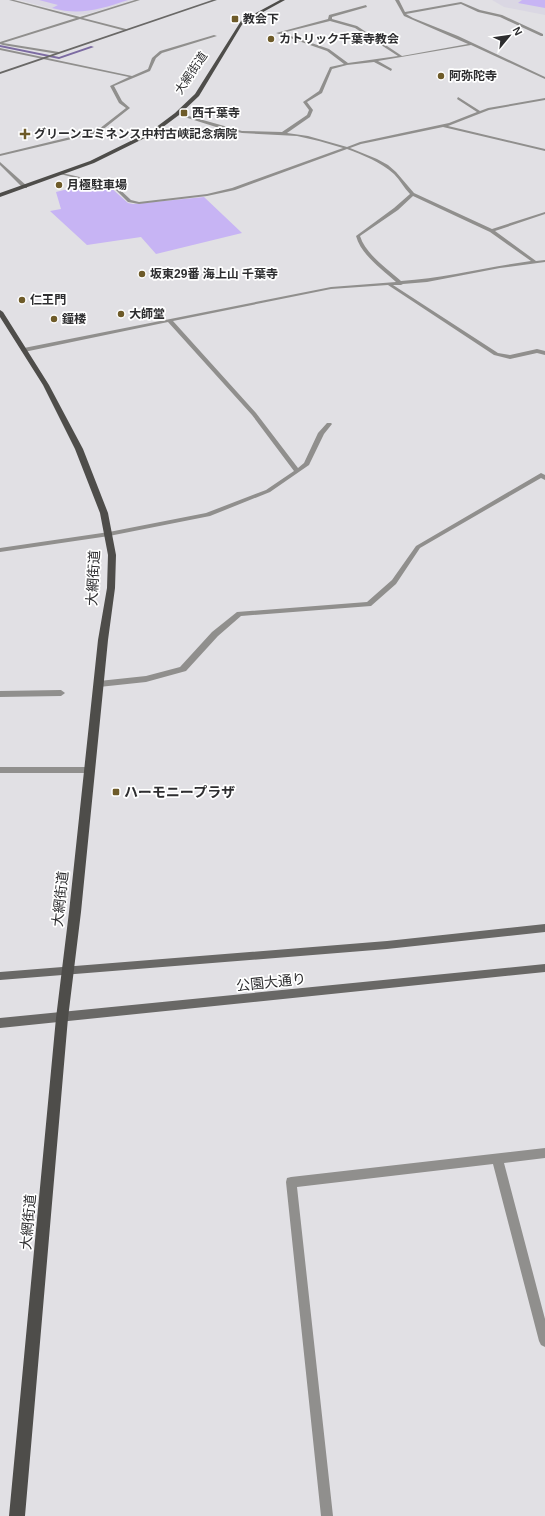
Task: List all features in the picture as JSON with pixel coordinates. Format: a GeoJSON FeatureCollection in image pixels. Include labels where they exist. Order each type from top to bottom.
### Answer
{"type":"FeatureCollection","features":[{"type":"Feature","properties":{"kind":"main road","name":"大網街道"},"geometry":{"type":"LineString","coordinates":[[0,195],[62,174],[109,155],[141,138],[178,114],[197,95],[242,22],[283,0]]}},
{"type":"Feature","properties":{"kind":"main road","name":"大網街道"},"geometry":{"type":"LineString","coordinates":[[0,312],[46,385],[79,449],[104,513],[112,555],[111,588],[62,1018],[17,1516]]}},
{"type":"Feature","properties":{"kind":"street"},"geometry":{"type":"LineString","coordinates":[[11,0],[125,30]]}},
{"type":"Feature","properties":{"kind":"street"},"geometry":{"type":"LineString","coordinates":[[0,43],[138,0]]}},
{"type":"Feature","properties":{"kind":"street"},"geometry":{"type":"LineString","coordinates":[[0,73],[214,0]]}},
{"type":"Feature","properties":{"kind":"street"},"geometry":{"type":"LineString","coordinates":[[397,0],[404,13],[412,19],[545,78]]}},
{"type":"Feature","properties":{"kind":"street"},"geometry":{"type":"LineString","coordinates":[[404,13],[461,3],[479,11],[501,16],[542,35]]}},
{"type":"Feature","properties":{"kind":"street"},"geometry":{"type":"LineString","coordinates":[[330,20],[330,16],[366,6]]}},
{"type":"Feature","properties":{"kind":"street"},"geometry":{"type":"LineString","coordinates":[[347,64],[328,50],[278,33],[330,20],[356,27],[400,57]]}},
{"type":"Feature","properties":{"kind":"street"},"geometry":{"type":"LineString","coordinates":[[0,155],[100,130],[128,108],[120,102],[112,86],[149,70],[154,58],[162,52],[215,36]]}},
{"type":"Feature","properties":{"kind":"street"},"geometry":{"type":"LineString","coordinates":[[0,43],[56,54]]}},
{"type":"Feature","properties":{"kind":"street"},"geometry":{"type":"LineString","coordinates":[[282,134],[309,116],[311,110],[305,102],[321,92],[331,68],[347,64],[400,57],[471,44]]}},
{"type":"Feature","properties":{"kind":"street"},"geometry":{"type":"LineString","coordinates":[[0,49],[132,77]]}},
{"type":"Feature","properties":{"kind":"street"},"geometry":{"type":"LineString","coordinates":[[374,61],[391,70]]}},
{"type":"Feature","properties":{"kind":"street"},"geometry":{"type":"LineString","coordinates":[[458,98],[480,112]]}},
{"type":"Feature","properties":{"kind":"street"},"geometry":{"type":"LineString","coordinates":[[62,174],[114,186],[130,201],[139,203],[207,195],[233,189],[345,148],[388,136],[442,125],[480,112],[545,99]]}},
{"type":"Feature","properties":{"kind":"street"},"geometry":{"type":"LineString","coordinates":[[178,114],[242,132],[282,134],[315,138],[377,161],[394,173],[412,194],[492,231],[535,262]]}},
{"type":"Feature","properties":{"kind":"street"},"geometry":{"type":"LineString","coordinates":[[442,125],[545,150]]}},
{"type":"Feature","properties":{"kind":"street"},"geometry":{"type":"LineString","coordinates":[[0,163],[25,186]]}},
{"type":"Feature","properties":{"kind":"street"},"geometry":{"type":"LineString","coordinates":[[401,284],[364,248],[358,236],[396,209],[412,194]]}},
{"type":"Feature","properties":{"kind":"street"},"geometry":{"type":"LineString","coordinates":[[492,231],[545,213]]}},
{"type":"Feature","properties":{"kind":"street"},"geometry":{"type":"LineString","coordinates":[[24,350],[331,288],[390,285],[427,281],[545,261]]}},
{"type":"Feature","properties":{"kind":"street"},"geometry":{"type":"LineString","coordinates":[[390,285],[496,354],[510,357],[537,351],[545,353]]}},
{"type":"Feature","properties":{"kind":"street"},"geometry":{"type":"LineString","coordinates":[[170,321],[254,414],[297,471]]}},
{"type":"Feature","properties":{"kind":"street"},"geometry":{"type":"LineString","coordinates":[[0,550],[109,534],[208,515],[268,491],[308,464],[321,433],[328,424]]}},
{"type":"Feature","properties":{"kind":"street"},"geometry":{"type":"LineString","coordinates":[[99,684],[146,680],[183,669],[215,634],[239,614],[369,604],[394,582],[418,547],[542,475],[545,478]]}},
{"type":"Feature","properties":{"kind":"street"},"geometry":{"type":"LineString","coordinates":[[0,694],[61,693]]}},
{"type":"Feature","properties":{"kind":"street"},"geometry":{"type":"LineString","coordinates":[[0,770],[90,770]]}},
{"type":"Feature","properties":{"kind":"street","name":"公園大通り"},"geometry":{"type":"LineString","coordinates":[[0,976],[379,946],[545,928]]}},
{"type":"Feature","properties":{"kind":"street","name":"公園大通り"},"geometry":{"type":"LineString","coordinates":[[0,1023],[62,1018],[545,968]]}},
{"type":"Feature","properties":{"kind":"street"},"geometry":{"type":"LineString","coordinates":[[327,1516],[291,1182],[545,1153]]}},
{"type":"Feature","properties":{"kind":"street"},"geometry":{"type":"LineString","coordinates":[[497,1158],[545,1341]]}},
{"type":"Feature","properties":{"kind":"shaded area"},"geometry":{"type":"Polygon","coordinates":[[[19,0],[134,0],[87,14],[76,15],[19,0]]]}},
{"type":"Feature","properties":{"kind":"shaded area"},"geometry":{"type":"Polygon","coordinates":[[[39,0],[128,0],[99,9],[72,11],[52,8],[58,5],[39,0]]]}},
{"type":"Feature","properties":{"kind":"shaded area"},"geometry":{"type":"Polygon","coordinates":[[[492,0],[545,0],[545,15],[504,7],[492,0]]]}},
{"type":"Feature","properties":{"kind":"shaded area"},"geometry":{"type":"Polygon","coordinates":[[[522,0],[545,0],[545,8],[518,3],[522,0]]]}},
{"type":"Feature","properties":{"kind":"shaded area"},"geometry":{"type":"Polygon","coordinates":[[[96,182],[110,187],[128,203],[133,204],[204,197],[242,233],[156,254],[141,237],[87,245],[50,211],[61,209],[56,192],[96,182]]]}},
{"type":"Feature","properties":{"kind":"waterway"},"geometry":{"type":"LineString","coordinates":[[0,46],[59,58],[92,47]]}},
{"type":"Feature","properties":{"kind":"place","name":"教会下"},"geometry":{"type":"Point","coordinates":[235,19]}},
{"type":"Feature","properties":{"kind":"place","name":"カトリック千葉寺教会"},"geometry":{"type":"Point","coordinates":[271,39]}},
{"type":"Feature","properties":{"kind":"place","name":"阿弥陀寺"},"geometry":{"type":"Point","coordinates":[441,76]}},
{"type":"Feature","properties":{"kind":"place","name":"西千葉寺"},"geometry":{"type":"Point","coordinates":[184,113]}},
{"type":"Feature","properties":{"kind":"place","name":"グリーンエミネンス中村古峡記念病院"},"geometry":{"type":"Point","coordinates":[25,134]}},
{"type":"Feature","properties":{"kind":"place","name":"月極駐車場"},"geometry":{"type":"Point","coordinates":[59,185]}},
{"type":"Feature","properties":{"kind":"place","name":"坂東29番 海上山 千葉寺"},"geometry":{"type":"Point","coordinates":[142,274]}},
{"type":"Feature","properties":{"kind":"place","name":"仁王門"},"geometry":{"type":"Point","coordinates":[22,300]}},
{"type":"Feature","properties":{"kind":"place","name":"大師堂"},"geometry":{"type":"Point","coordinates":[121,314]}},
{"type":"Feature","properties":{"kind":"place","name":"鐘楼"},"geometry":{"type":"Point","coordinates":[54,319]}},
{"type":"Feature","properties":{"kind":"place","name":"ハーモニープラザ"},"geometry":{"type":"Point","coordinates":[116,792]}}]}
